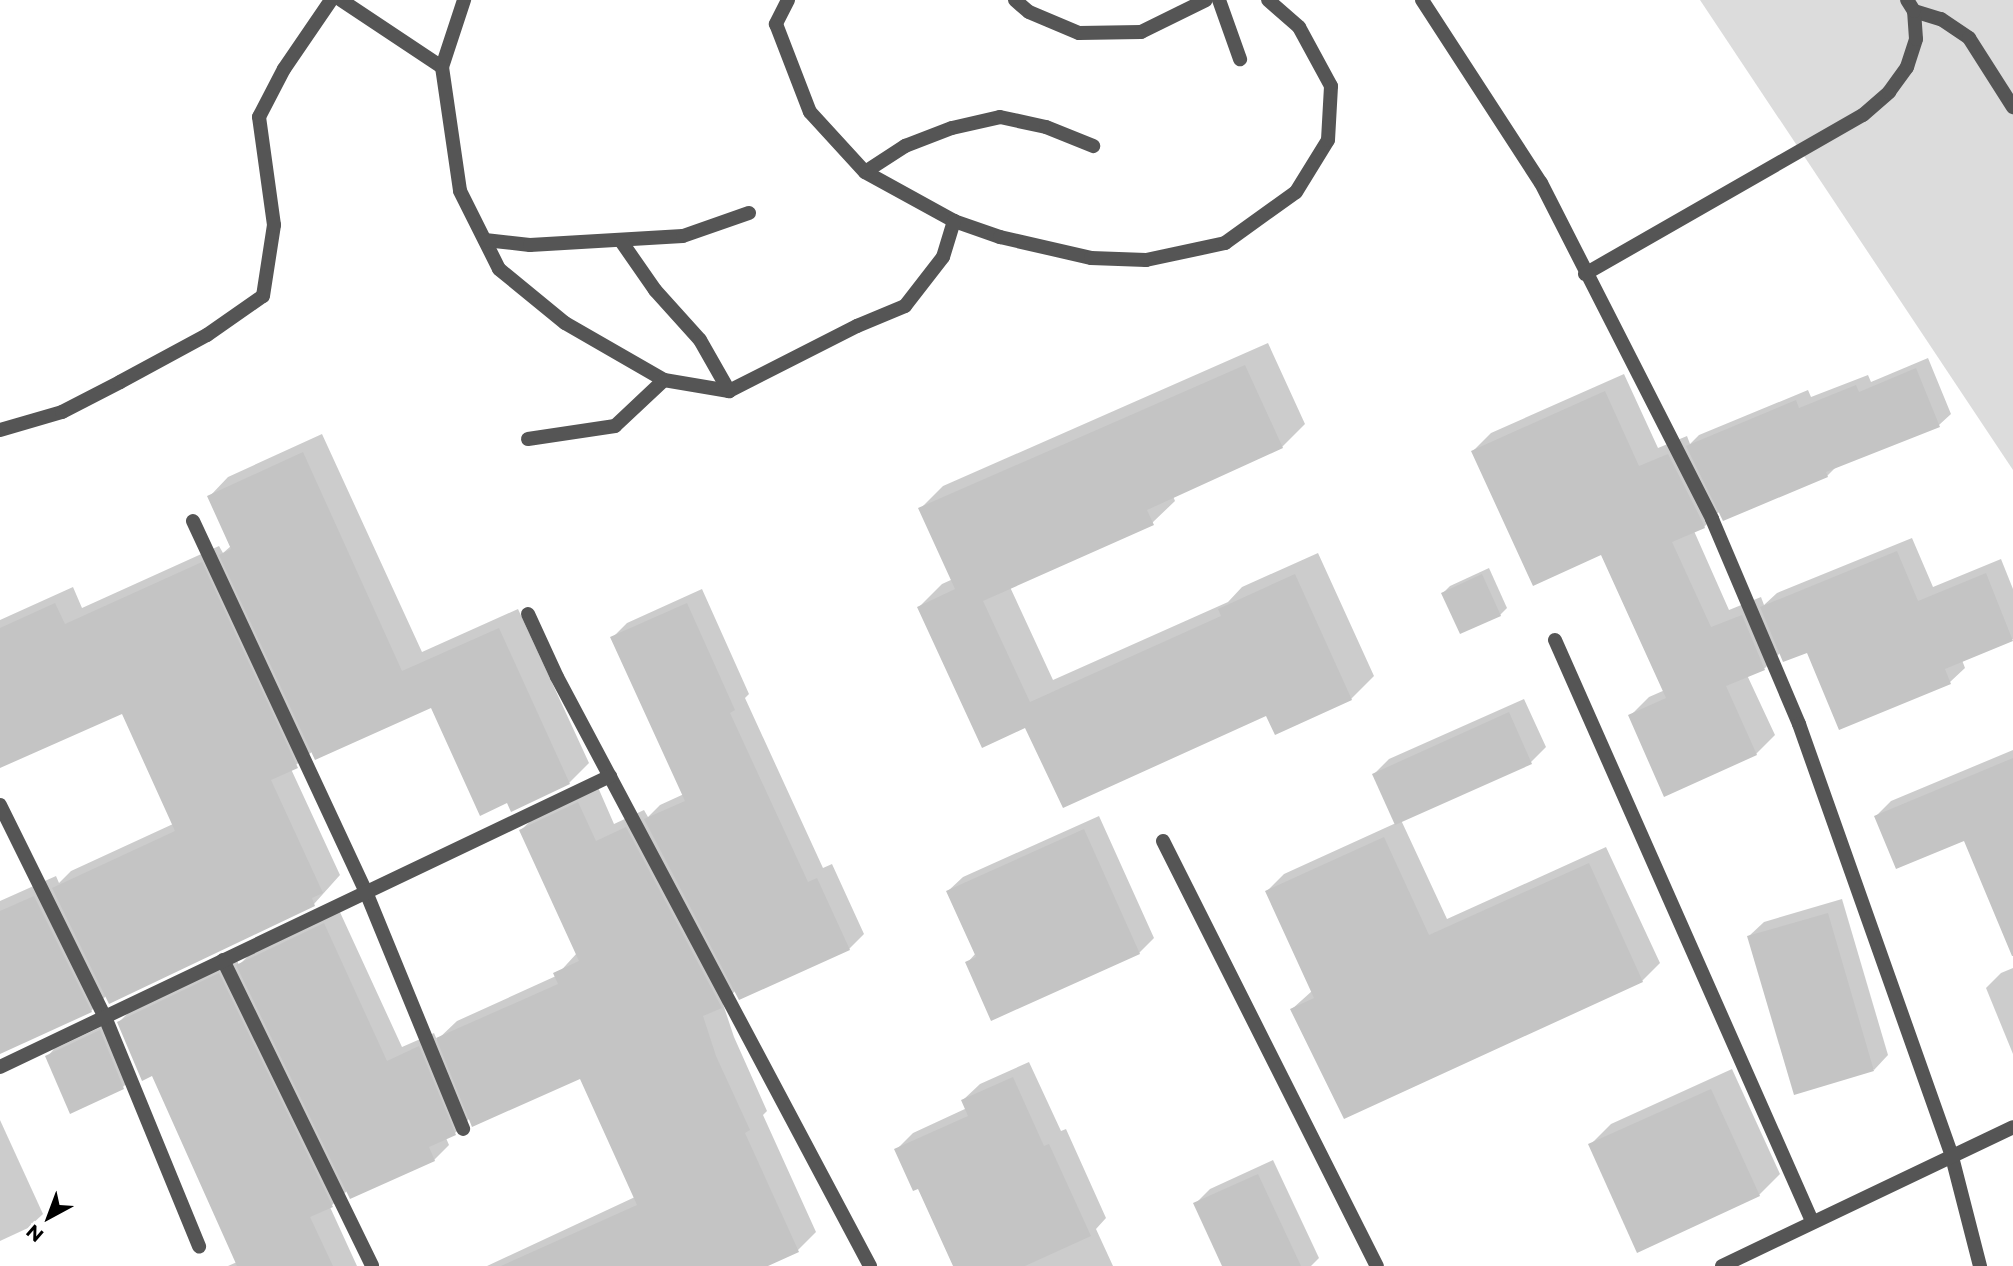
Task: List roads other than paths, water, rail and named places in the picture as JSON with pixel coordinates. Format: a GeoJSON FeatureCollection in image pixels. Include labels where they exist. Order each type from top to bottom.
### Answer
{"type":"FeatureCollection","features":[{"type":"Feature","properties":{"kind":"street"},"geometry":{"type":"LineString","coordinates":[[0,430],[74,406],[207,335],[263,296],[274,225],[259,117],[284,69],[331,0]]}},
{"type":"Feature","properties":{"kind":"street"},"geometry":{"type":"LineString","coordinates":[[341,0],[442,67]]}},
{"type":"Feature","properties":{"kind":"street"},"geometry":{"type":"LineString","coordinates":[[464,0],[442,67],[460,191],[499,269],[565,323],[664,380],[729,391],[856,326],[905,306],[943,257],[954,221]]}},
{"type":"Feature","properties":{"kind":"street"},"geometry":{"type":"LineString","coordinates":[[788,0],[776,24],[810,112],[864,172],[954,221],[1000,237],[1091,258],[1146,260],[1225,243],[1296,192],[1328,141],[1331,86],[1299,27],[1268,0]]}},
{"type":"Feature","properties":{"kind":"street"},"geometry":{"type":"LineString","coordinates":[[1016,0],[1029,12],[1079,33],[1141,32],[1206,0]]}},
{"type":"Feature","properties":{"kind":"street"},"geometry":{"type":"LineString","coordinates":[[1219,0],[1240,59]]}},
{"type":"Feature","properties":{"kind":"street"},"geometry":{"type":"LineString","coordinates":[[1422,0],[1541,183],[1712,519],[1799,724],[1952,1157],[1980,1266]]}},
{"type":"Feature","properties":{"kind":"street"},"geometry":{"type":"LineString","coordinates":[[1585,274],[1863,115],[1889,92],[1907,67],[1916,39],[1910,6]]}},
{"type":"Feature","properties":{"kind":"street"},"geometry":{"type":"LineString","coordinates":[[1910,6],[1941,19],[1969,38],[2013,107]]}},
{"type":"Feature","properties":{"kind":"street"},"geometry":{"type":"LineString","coordinates":[[864,172],[905,146],[952,128],[1000,117],[1046,127],[1093,146]]}},
{"type":"Feature","properties":{"kind":"street"},"geometry":{"type":"LineString","coordinates":[[485,240],[530,245],[683,236],[749,213]]}},
{"type":"Feature","properties":{"kind":"street"},"geometry":{"type":"LineString","coordinates":[[621,241],[655,290],[700,340],[729,391]]}},
{"type":"Feature","properties":{"kind":"street"},"geometry":{"type":"LineString","coordinates":[[528,439],[615,426],[664,380]]}},
{"type":"Feature","properties":{"kind":"street"},"geometry":{"type":"LineString","coordinates":[[193,521],[366,892],[463,1129]]}},
{"type":"Feature","properties":{"kind":"street"},"geometry":{"type":"LineString","coordinates":[[528,614],[557,677],[870,1266]]}},
{"type":"Feature","properties":{"kind":"street"},"geometry":{"type":"LineString","coordinates":[[1555,640],[1812,1221]]}},
{"type":"Feature","properties":{"kind":"street"},"geometry":{"type":"LineString","coordinates":[[0,1067],[610,776]]}},
{"type":"Feature","properties":{"kind":"street"},"geometry":{"type":"LineString","coordinates":[[0,805],[105,1017],[199,1246]]}},
{"type":"Feature","properties":{"kind":"street"},"geometry":{"type":"LineString","coordinates":[[1163,841],[1377,1266]]}},
{"type":"Feature","properties":{"kind":"street"},"geometry":{"type":"LineString","coordinates":[[223,960],[372,1266]]}},
{"type":"Feature","properties":{"kind":"street"},"geometry":{"type":"LineString","coordinates":[[1722,1266],[2013,1127]]}}]}
